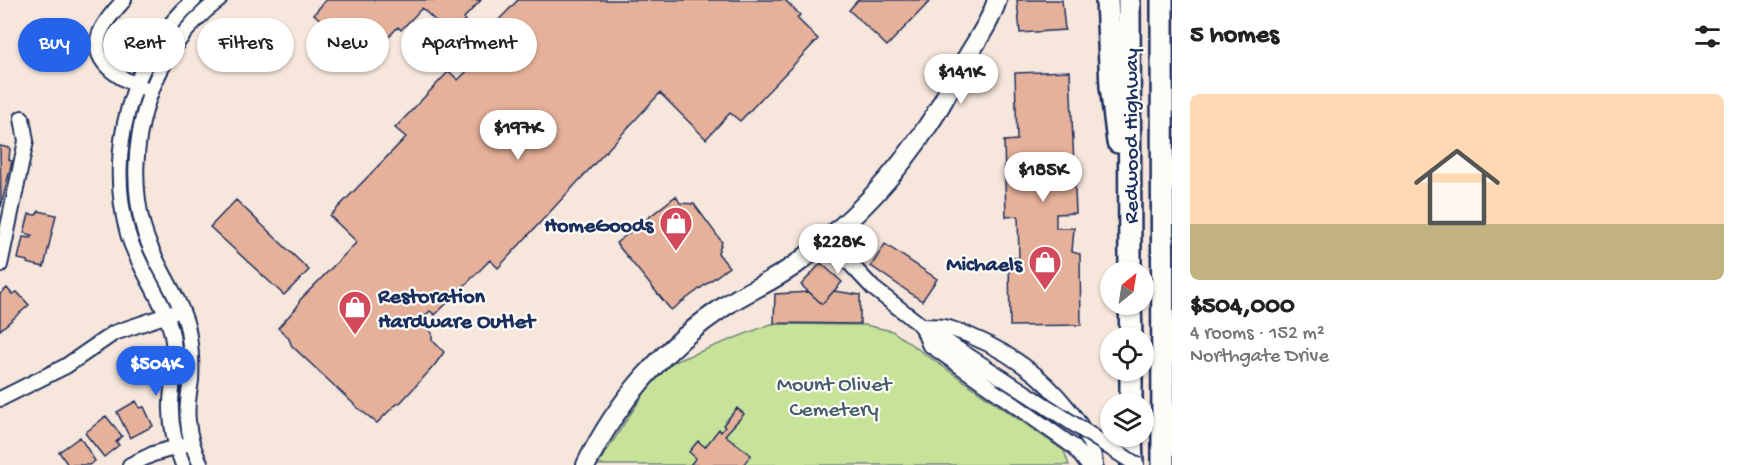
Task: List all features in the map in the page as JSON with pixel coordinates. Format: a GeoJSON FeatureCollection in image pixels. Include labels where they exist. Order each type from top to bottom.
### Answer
{"type":"FeatureCollection","features":[{"type":"Feature","properties":{"kind":"highway"},"geometry":{"type":"LineString","coordinates":[[1107,0],[1111,86],[1130,237]]}},
{"type":"Feature","properties":{"kind":"highway","name":"Redwood Highway"},"geometry":{"type":"LineString","coordinates":[[1129,0],[1130,261]]}},
{"type":"Feature","properties":{"kind":"highway","name":"Redwood Highway"},"geometry":{"type":"LineString","coordinates":[[1162,0],[1163,465]]}},
{"type":"Feature","properties":{"kind":"highway"},"geometry":{"type":"LineString","coordinates":[[1131,447],[1132,465]]}},
{"type":"Feature","properties":{"kind":"highway"},"geometry":{"type":"LineString","coordinates":[[1171,465],[1172,453]]}},
{"type":"Feature","properties":{"kind":"main road"},"geometry":{"type":"LineString","coordinates":[[586,465],[606,428],[635,387],[684,338],[714,314],[775,279],[828,240],[881,189],[930,122],[989,20],[997,0]]}},
{"type":"Feature","properties":{"kind":"main road"},"geometry":{"type":"LineString","coordinates":[[577,465],[610,406],[628,382],[679,332],[696,319],[714,314]]}},
{"type":"Feature","properties":{"kind":"street"},"geometry":{"type":"LineString","coordinates":[[124,0],[105,22],[99,34],[100,56],[107,67],[136,85],[152,91]]}},
{"type":"Feature","properties":{"kind":"street"},"geometry":{"type":"LineString","coordinates":[[183,465],[176,448],[171,423],[174,346],[165,316],[128,235],[120,189],[121,146],[128,107],[145,66],[162,36],[194,0]]}},
{"type":"Feature","properties":{"kind":"street"},"geometry":{"type":"LineString","coordinates":[[201,465],[191,443],[188,422],[187,403],[192,364],[190,344],[180,310],[144,231],[139,209],[136,166],[144,112],[159,73],[182,36],[219,0]]}},
{"type":"Feature","properties":{"kind":"street"},"geometry":{"type":"LineString","coordinates":[[0,265],[26,141],[22,118]]}},
{"type":"Feature","properties":{"kind":"street"},"geometry":{"type":"LineString","coordinates":[[828,240],[873,288],[922,326],[1137,465]]}},
{"type":"Feature","properties":{"kind":"street"},"geometry":{"type":"LineString","coordinates":[[0,399],[66,366],[114,333],[180,310]]}},
{"type":"Feature","properties":{"kind":"street"},"geometry":{"type":"LineString","coordinates":[[922,326],[946,327],[972,336],[1025,366],[1068,410],[1089,441],[1095,465]]}},
{"type":"Feature","properties":{"kind":"street"},"geometry":{"type":"LineString","coordinates":[[922,326],[929,344],[1074,447],[1088,465]]}},
{"type":"Feature","properties":{"kind":"street"},"geometry":{"type":"LineString","coordinates":[[1037,420],[1054,419],[1068,410]]}},
{"type":"Feature","properties":{"kind":"street"},"geometry":{"type":"LineString","coordinates":[[130,465],[153,454],[191,443]]}},
{"type":"Feature","properties":{"kind":"green space","name":"Mount Olivet Cemetery"},"geometry":{"type":"Polygon","coordinates":[[[771,324],[865,325],[892,331],[1064,451],[1069,465],[598,465],[646,391],[671,363],[771,324]]]}},
{"type":"Feature","properties":{"kind":"building"},"geometry":{"type":"Polygon","coordinates":[[[326,0],[481,0],[464,18],[432,18],[422,8],[412,18],[401,18],[401,30],[398,27],[389,37],[389,18],[318,18],[314,14],[326,0]]]}},
{"type":"Feature","properties":{"kind":"building"},"geometry":{"type":"Polygon","coordinates":[[[518,0],[785,0],[800,15],[797,18],[818,39],[740,121],[730,113],[706,139],[660,93],[498,268],[490,260],[435,315],[430,311],[420,321],[432,333],[432,340],[444,352],[401,402],[377,423],[292,346],[288,337],[278,328],[297,307],[300,300],[357,242],[330,216],[406,137],[395,128],[448,72],[458,80],[466,72],[537,72],[537,18],[501,18],[518,0]]]}},
{"type":"Feature","properties":{"kind":"building"},"geometry":{"type":"Polygon","coordinates":[[[858,0],[931,0],[887,46],[849,10],[858,0]]]}},
{"type":"Feature","properties":{"kind":"building"},"geometry":{"type":"Polygon","coordinates":[[[1017,0],[1062,0],[1065,30],[1020,33],[1017,0]]]}},
{"type":"Feature","properties":{"kind":"building"},"geometry":{"type":"Polygon","coordinates":[[[1070,71],[1076,213],[1056,214],[1056,228],[1074,228],[1072,252],[1080,254],[1081,325],[1010,326],[1009,258],[1019,258],[1018,216],[1006,217],[1004,141],[1017,140],[1015,73],[1070,71]]]}},
{"type":"Feature","properties":{"kind":"building"},"geometry":{"type":"Polygon","coordinates":[[[0,146],[10,148],[9,160],[12,161],[1,207],[0,146]]]}},
{"type":"Feature","properties":{"kind":"building"},"geometry":{"type":"Polygon","coordinates":[[[676,196],[680,203],[694,204],[722,242],[718,253],[729,267],[671,310],[616,243],[676,196]]]}},
{"type":"Feature","properties":{"kind":"building"},"geometry":{"type":"Polygon","coordinates":[[[236,200],[309,270],[284,295],[210,227],[236,200]]]}},
{"type":"Feature","properties":{"kind":"building"},"geometry":{"type":"Polygon","coordinates":[[[39,211],[56,215],[44,267],[18,259],[23,237],[31,238],[32,235],[24,233],[29,214],[36,215],[39,211]]]}},
{"type":"Feature","properties":{"kind":"building"},"geometry":{"type":"Polygon","coordinates":[[[885,244],[937,279],[922,301],[871,266],[885,244]]]}},
{"type":"Feature","properties":{"kind":"building"},"geometry":{"type":"Polygon","coordinates":[[[821,263],[842,282],[822,304],[801,285],[821,263]]]}},
{"type":"Feature","properties":{"kind":"building"},"geometry":{"type":"Polygon","coordinates":[[[7,288],[12,294],[17,292],[29,305],[0,330],[0,294],[7,288]]]}},
{"type":"Feature","properties":{"kind":"building"},"geometry":{"type":"Polygon","coordinates":[[[834,291],[860,295],[860,324],[774,323],[775,294],[809,292],[822,304],[834,291]]]}},
{"type":"Feature","properties":{"kind":"building"},"geometry":{"type":"Polygon","coordinates":[[[133,363],[145,364],[144,374],[132,373],[133,363]]]}},
{"type":"Feature","properties":{"kind":"building"},"geometry":{"type":"Polygon","coordinates":[[[136,401],[140,408],[144,407],[153,426],[130,438],[117,412],[136,401]]]}},
{"type":"Feature","properties":{"kind":"building"},"geometry":{"type":"Polygon","coordinates":[[[737,408],[744,414],[725,435],[751,455],[743,465],[690,465],[696,458],[689,452],[698,441],[705,447],[719,429],[721,432],[725,427],[723,425],[737,408]]]}},
{"type":"Feature","properties":{"kind":"building"},"geometry":{"type":"Polygon","coordinates":[[[106,416],[122,436],[116,442],[119,445],[104,457],[85,433],[106,416]]]}},
{"type":"Feature","properties":{"kind":"building"},"geometry":{"type":"Polygon","coordinates":[[[80,437],[95,461],[89,465],[68,465],[59,452],[80,437]]]}},
{"type":"Feature","properties":{"kind":"place","name":"HomeGoods"},"geometry":{"type":"Point","coordinates":[676,252]}},
{"type":"Feature","properties":{"kind":"place","name":"Michaels"},"geometry":{"type":"Point","coordinates":[1045,291]}},
{"type":"Feature","properties":{"kind":"place","name":"Restoration Hardware Outlet"},"geometry":{"type":"Point","coordinates":[355,336]}}]}
